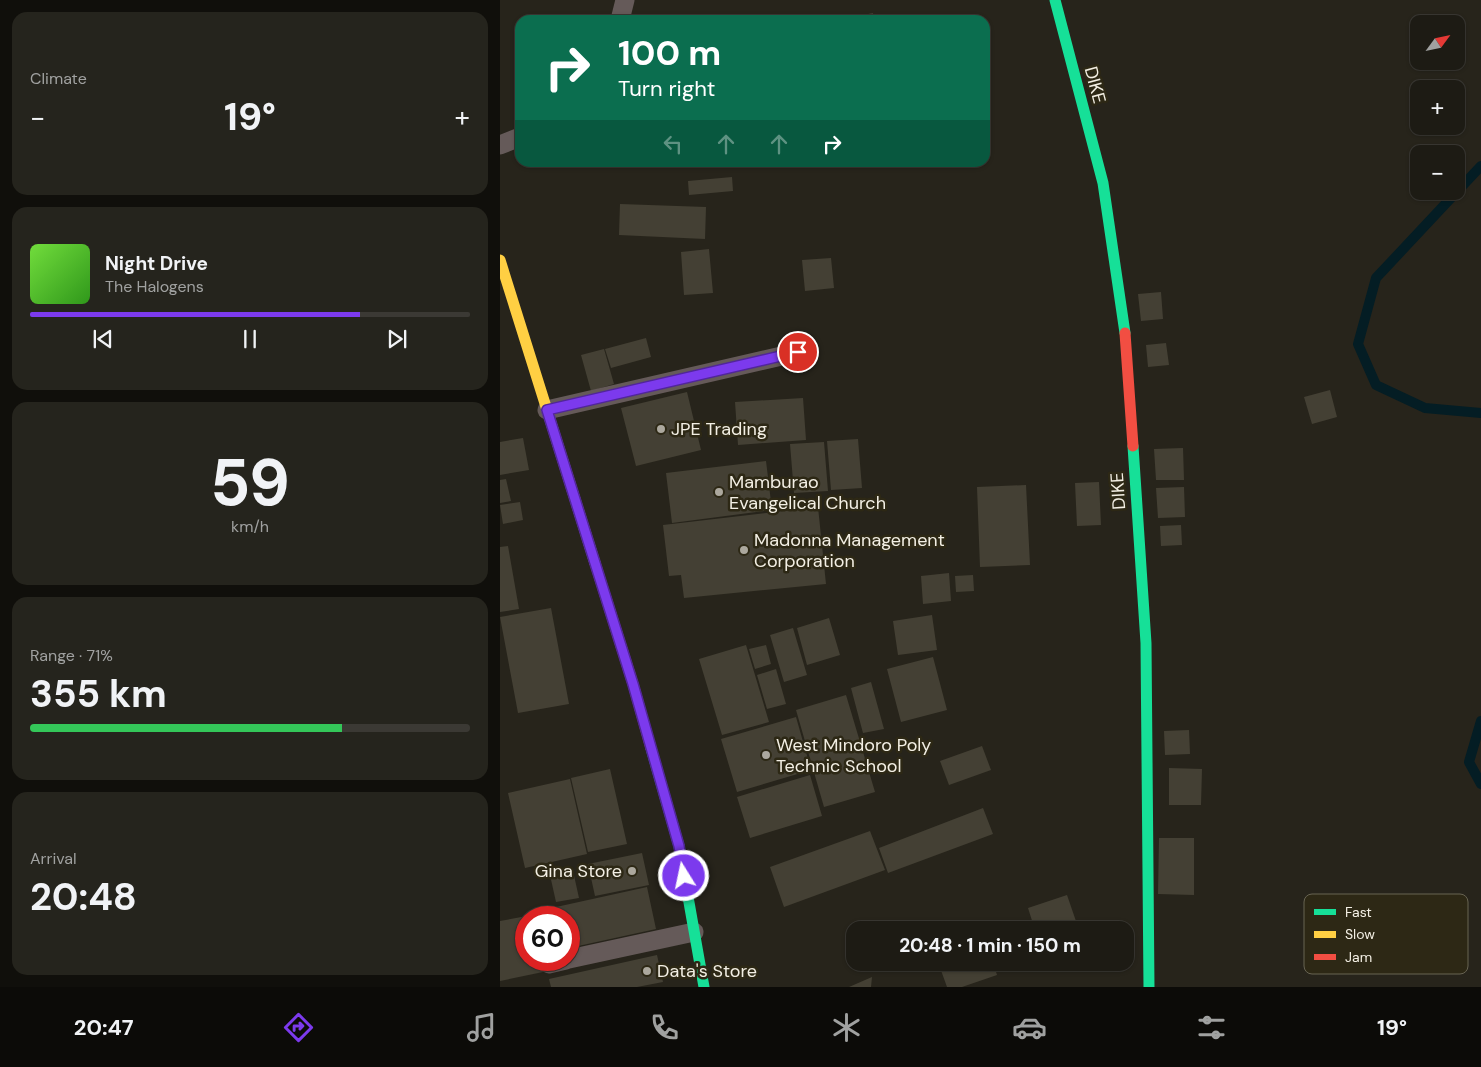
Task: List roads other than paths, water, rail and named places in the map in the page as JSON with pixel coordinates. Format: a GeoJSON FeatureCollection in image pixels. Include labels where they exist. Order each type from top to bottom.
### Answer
{"type":"FeatureCollection","features":[{"type":"Feature","properties":{"kind":"street","name":"DIKE"},"geometry":{"type":"LineString","coordinates":[[1055,0],[1103,183],[1124,328],[1146,643],[1149,987]]}},
{"type":"Feature","properties":{"kind":"street"},"geometry":{"type":"LineString","coordinates":[[500,260],[630,674],[679,846],[704,987]]}},
{"type":"Feature","properties":{"kind":"lane"},"geometry":{"type":"LineString","coordinates":[[621,15],[625,0]]}},
{"type":"Feature","properties":{"kind":"lane"},"geometry":{"type":"LineString","coordinates":[[500,144],[515,139]]}},
{"type":"Feature","properties":{"kind":"lane"},"geometry":{"type":"LineString","coordinates":[[547,410],[798,352]]}},
{"type":"Feature","properties":{"kind":"lane"},"geometry":{"type":"LineString","coordinates":[[580,957],[694,932]]}},
{"type":"Feature","properties":{"kind":"waterway"},"geometry":{"type":"LineString","coordinates":[[1481,166],[1376,278],[1358,344],[1376,385],[1425,408],[1481,413]]}},
{"type":"Feature","properties":{"kind":"waterway"},"geometry":{"type":"LineString","coordinates":[[1481,721],[1469,762],[1481,784]]}},
{"type":"Feature","properties":{"kind":"place","name":"JPE Trading"},"geometry":{"type":"Point","coordinates":[661,429]}},
{"type":"Feature","properties":{"kind":"place","name":"Mamburao Evangelical Church"},"geometry":{"type":"Point","coordinates":[719,492]}},
{"type":"Feature","properties":{"kind":"place","name":"Madonna Management Corporation"},"geometry":{"type":"Point","coordinates":[744,550]}},
{"type":"Feature","properties":{"kind":"place","name":"West Mindoro Poly Technic School"},"geometry":{"type":"Point","coordinates":[766,755]}},
{"type":"Feature","properties":{"kind":"place","name":"Gina Store"},"geometry":{"type":"Point","coordinates":[632,871]}},
{"type":"Feature","properties":{"kind":"place","name":"Data's Store"},"geometry":{"type":"Point","coordinates":[647,971]}}]}
